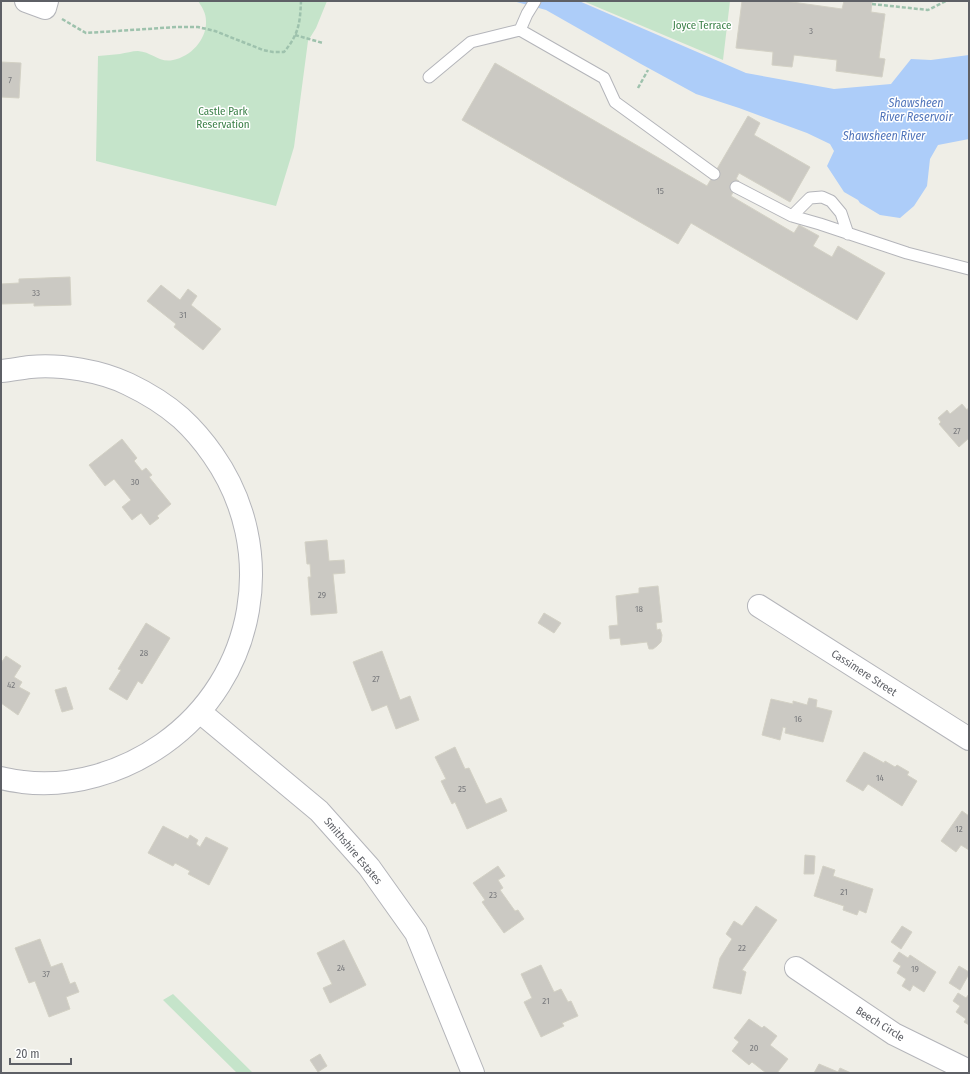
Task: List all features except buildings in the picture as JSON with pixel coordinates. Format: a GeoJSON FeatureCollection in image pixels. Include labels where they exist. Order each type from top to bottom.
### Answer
{"type":"FeatureCollection","features":[{"type":"Feature","properties":{"kind":"street"},"geometry":{"type":"LineString","coordinates":[[1,371],[32,367],[64,367],[96,373],[127,384],[156,399],[182,418],[204,442],[223,469],[237,498],[246,529],[251,561],[250,594],[245,626],[234,657],[219,686],[200,712],[176,735],[149,754],[120,768],[89,778],[57,783],[24,782],[1,778]]}},
{"type":"Feature","properties":{"kind":"street","name":"Cassimere Street"},"geometry":{"type":"LineString","coordinates":[[759,606],[969,740]]}},
{"type":"Feature","properties":{"kind":"street","name":"Smithshire Estates"},"geometry":{"type":"LineString","coordinates":[[200,712],[319,811],[369,867],[416,933],[473,1073]]}},
{"type":"Feature","properties":{"kind":"street","name":"Beech Circle"},"geometry":{"type":"LineString","coordinates":[[796,968],[894,1034],[969,1071]]}},
{"type":"Feature","properties":{"kind":"lane"},"geometry":{"type":"LineString","coordinates":[[520,30],[535,1]]}},
{"type":"Feature","properties":{"kind":"lane"},"geometry":{"type":"LineString","coordinates":[[429,77],[471,42],[520,30],[604,78],[615,102],[714,174]]}},
{"type":"Feature","properties":{"kind":"lane"},"geometry":{"type":"LineString","coordinates":[[736,187],[792,216],[907,253],[969,269]]}},
{"type":"Feature","properties":{"kind":"lane"},"geometry":{"type":"LineString","coordinates":[[792,216],[810,198],[822,197],[831,201],[841,213],[848,234]]}},
{"type":"Feature","properties":{"kind":"path"},"geometry":{"type":"LineString","coordinates":[[39,3],[86,33],[198,27],[215,31],[263,50],[284,52],[291,44],[298,31],[302,1]]}},
{"type":"Feature","properties":{"kind":"path"},"geometry":{"type":"LineString","coordinates":[[872,4],[928,10],[946,1]]}},
{"type":"Feature","properties":{"kind":"path"},"geometry":{"type":"LineString","coordinates":[[295,35],[323,43]]}},
{"type":"Feature","properties":{"kind":"path"},"geometry":{"type":"LineString","coordinates":[[638,88],[648,70]]}},
{"type":"Feature","properties":{"kind":"green space","name":"Castle Park Reservation"},"geometry":{"type":"Polygon","coordinates":[[[198,1],[327,1],[316,28],[308,41],[294,147],[276,206],[96,161],[98,56],[138,51],[168,61],[186,55],[197,46],[206,28],[205,15],[198,1]]]}},
{"type":"Feature","properties":{"kind":"green space","name":"Joyce Terrace"},"geometry":{"type":"Polygon","coordinates":[[[583,1],[730,1],[723,60],[583,1]]]}},
{"type":"Feature","properties":{"kind":"green space"},"geometry":{"type":"Polygon","coordinates":[[[173,994],[253,1073],[237,1073],[163,1000],[173,994]]]}},
{"type":"Feature","properties":{"kind":"water","name":"Shawsheen River"},"geometry":{"type":"Polygon","coordinates":[[[513,1],[579,1],[746,73],[834,89],[891,84],[911,59],[931,60],[969,55],[969,139],[938,145],[930,159],[927,186],[914,206],[900,218],[880,215],[844,192],[827,166],[834,151],[830,144],[807,133],[696,94],[546,10],[513,1]]]}},
{"type":"Feature","properties":{"kind":"water label","name":"Shawsheen River Reservoir"},"geometry":{"type":"Point","coordinates":[916,110]}}]}
